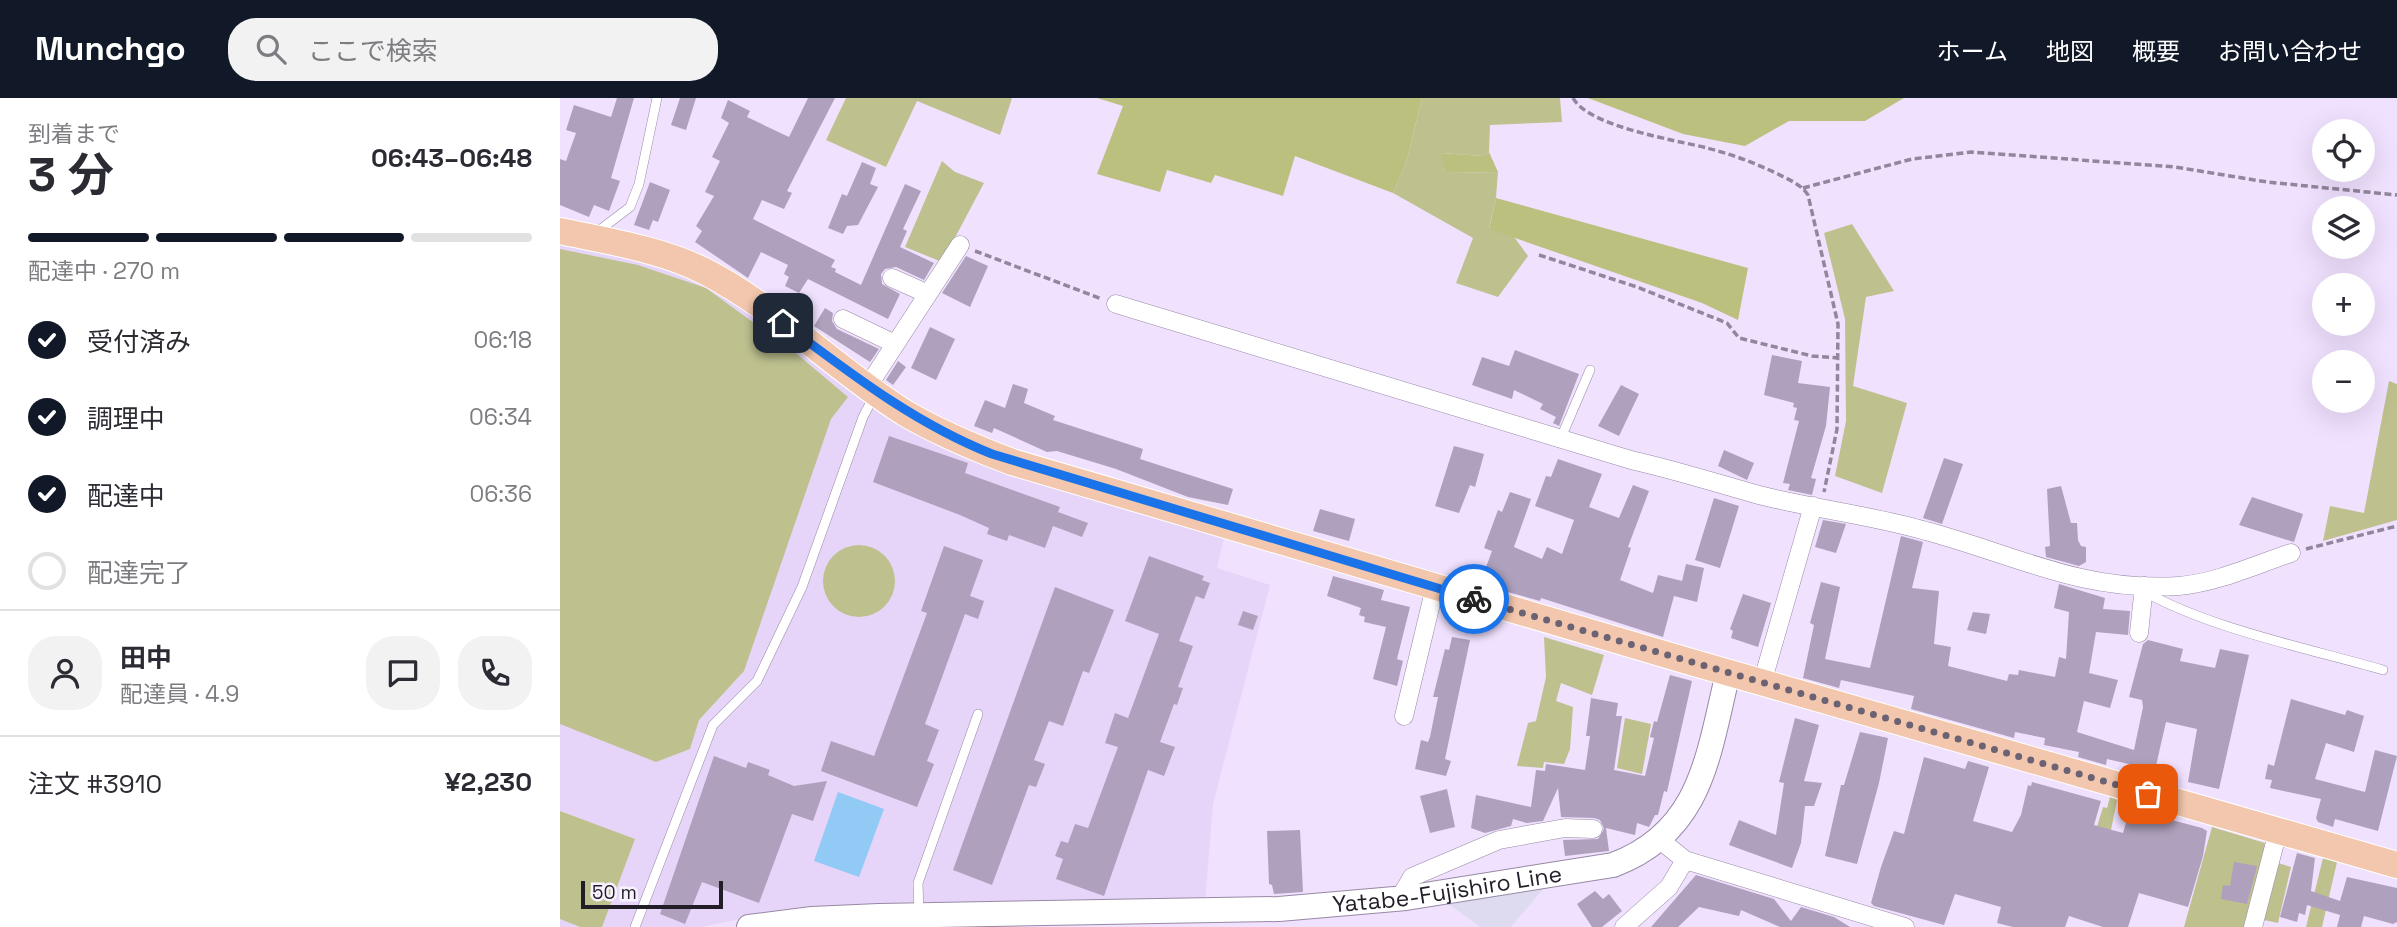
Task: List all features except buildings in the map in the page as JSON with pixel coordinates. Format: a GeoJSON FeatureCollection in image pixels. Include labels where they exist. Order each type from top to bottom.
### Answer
{"type":"FeatureCollection","features":[{"type":"Feature","properties":{"kind":"main road"},"geometry":{"type":"LineString","coordinates":[[560,231],[663,256],[703,271],[740,292],[905,412],[951,438],[1012,462],[1762,683],[2397,866]]}},
{"type":"Feature","properties":{"kind":"main road","name":"Yatabe-Fujishiro Line"},"geometry":{"type":"LineString","coordinates":[[749,927],[812,919],[1279,909],[1400,898],[1603,867],[1630,859],[1660,840],[1686,811],[1696,792],[1728,673]]}},
{"type":"Feature","properties":{"kind":"street"},"geometry":{"type":"LineString","coordinates":[[872,389],[895,344],[960,245]]}},
{"type":"Feature","properties":{"kind":"street"},"geometry":{"type":"LineString","coordinates":[[892,278],[928,294]]}},
{"type":"Feature","properties":{"kind":"street"},"geometry":{"type":"LineString","coordinates":[[1116,304],[1560,440],[1760,495],[1929,531],[2073,578],[2144,588],[2181,586],[2207,581],[2291,553]]}},
{"type":"Feature","properties":{"kind":"street"},"geometry":{"type":"LineString","coordinates":[[843,320],[895,344]]}},
{"type":"Feature","properties":{"kind":"street"},"geometry":{"type":"LineString","coordinates":[[1762,683],[1817,507]]}},
{"type":"Feature","properties":{"kind":"street"},"geometry":{"type":"LineString","coordinates":[[1404,716],[1435,587]]}},
{"type":"Feature","properties":{"kind":"street"},"geometry":{"type":"LineString","coordinates":[[2139,633],[2144,588]]}},
{"type":"Feature","properties":{"kind":"street"},"geometry":{"type":"LineString","coordinates":[[1400,898],[1412,877],[1499,840],[1565,828],[1594,828]]}},
{"type":"Feature","properties":{"kind":"street"},"geometry":{"type":"LineString","coordinates":[[2253,927],[2278,831]]}},
{"type":"Feature","properties":{"kind":"street"},"geometry":{"type":"LineString","coordinates":[[1660,840],[1685,860],[1905,927]]}},
{"type":"Feature","properties":{"kind":"street"},"geometry":{"type":"LineString","coordinates":[[1624,927],[1669,887],[1685,860]]}},
{"type":"Feature","properties":{"kind":"street"},"geometry":{"type":"LineString","coordinates":[[1846,927],[1862,914]]}},
{"type":"Feature","properties":{"kind":"lane"},"geometry":{"type":"LineString","coordinates":[[590,237],[630,207],[639,184],[657,98]]}},
{"type":"Feature","properties":{"kind":"lane"},"geometry":{"type":"LineString","coordinates":[[1560,440],[1590,370]]}},
{"type":"Feature","properties":{"kind":"lane"},"geometry":{"type":"LineString","coordinates":[[635,927],[713,725],[757,681],[802,587],[872,389]]}},
{"type":"Feature","properties":{"kind":"lane"},"geometry":{"type":"LineString","coordinates":[[2144,588],[2169,605],[2218,622],[2383,670]]}},
{"type":"Feature","properties":{"kind":"lane"},"geometry":{"type":"LineString","coordinates":[[919,916],[918,883],[978,714]]}},
{"type":"Feature","properties":{"kind":"path"},"geometry":{"type":"LineString","coordinates":[[1573,98],[1586,111],[1638,133],[1708,148],[1756,163],[1803,188],[1808,195],[1839,324],[1837,429],[1817,507]]}},
{"type":"Feature","properties":{"kind":"path"},"geometry":{"type":"LineString","coordinates":[[1803,188],[1912,159],[1972,152],[2175,167],[2267,183],[2397,195]]}},
{"type":"Feature","properties":{"kind":"path"},"geometry":{"type":"LineString","coordinates":[[960,245],[1116,304]]}},
{"type":"Feature","properties":{"kind":"path"},"geometry":{"type":"LineString","coordinates":[[1539,255],[1637,287],[1727,323],[1739,338],[1812,356],[1839,358]]}},
{"type":"Feature","properties":{"kind":"path"},"geometry":{"type":"LineString","coordinates":[[2291,553],[2397,526]]}},
{"type":"Feature","properties":{"kind":"shaded area"},"geometry":{"type":"Polygon","coordinates":[[[560,241],[643,261],[707,283],[890,416],[941,448],[969,460],[1224,537],[1217,568],[1270,585],[1213,804],[1205,902],[923,902],[797,908],[701,927],[560,927],[560,241]]]}},
{"type":"Feature","properties":{"kind":"shaded area"},"geometry":{"type":"Polygon","coordinates":[[[1545,887],[1511,927],[1480,927],[1442,899],[1545,887]]]}},
{"type":"Feature","properties":{"kind":"green space"},"geometry":{"type":"Polygon","coordinates":[[[846,98],[1012,98],[1000,135],[917,101],[886,167],[826,140],[846,98]]]}},
{"type":"Feature","properties":{"kind":"green space"},"geometry":{"type":"Polygon","coordinates":[[[1097,98],[1422,98],[1406,163],[1393,193],[1295,156],[1283,196],[1215,175],[1211,183],[1167,170],[1160,192],[1097,174],[1123,106],[1097,98]]]}},
{"type":"Feature","properties":{"kind":"green space"},"geometry":{"type":"Polygon","coordinates":[[[1422,98],[1560,98],[1562,122],[1490,125],[1489,152],[1483,156],[1442,153],[1445,173],[1498,172],[1496,198],[1489,228],[1512,234],[1528,256],[1498,297],[1456,283],[1473,238],[1393,193],[1406,163],[1422,98]]]}},
{"type":"Feature","properties":{"kind":"green space"},"geometry":{"type":"Polygon","coordinates":[[[1588,98],[1904,98],[1865,121],[1789,121],[1745,146],[1683,134],[1588,98]]]}},
{"type":"Feature","properties":{"kind":"green space"},"geometry":{"type":"Polygon","coordinates":[[[1489,152],[1498,172],[1445,173],[1441,153],[1483,156],[1489,152]]]}},
{"type":"Feature","properties":{"kind":"green space"},"geometry":{"type":"Polygon","coordinates":[[[942,161],[955,172],[984,183],[942,262],[905,247],[942,161]]]}},
{"type":"Feature","properties":{"kind":"green space"},"geometry":{"type":"Polygon","coordinates":[[[1496,198],[1748,268],[1738,320],[1702,303],[1489,229],[1496,198]]]}},
{"type":"Feature","properties":{"kind":"green space"},"geometry":{"type":"Polygon","coordinates":[[[1852,224],[1894,291],[1866,297],[1853,386],[1907,403],[1882,493],[1835,476],[1846,421],[1845,319],[1824,233],[1852,224]]]}},
{"type":"Feature","properties":{"kind":"green space"},"geometry":{"type":"Polygon","coordinates":[[[560,249],[638,265],[706,288],[798,355],[848,397],[831,419],[744,671],[699,720],[690,749],[656,762],[560,724],[560,249]]]}},
{"type":"Feature","properties":{"kind":"green space"},"geometry":{"type":"Polygon","coordinates":[[[2389,381],[2397,384],[2397,520],[2323,541],[2330,506],[2364,513],[2389,381]]]}},
{"type":"Feature","properties":{"kind":"green space"},"geometry":{"type":"Polygon","coordinates":[[[866,545],[885,555],[893,567],[893,595],[885,607],[873,615],[852,617],[833,607],[825,595],[823,574],[833,555],[845,547],[866,545]]]}},
{"type":"Feature","properties":{"kind":"green space"},"geometry":{"type":"Polygon","coordinates":[[[1544,637],[1604,655],[1592,695],[1561,683],[1556,701],[1573,707],[1570,749],[1564,764],[1544,762],[1543,768],[1517,766],[1528,723],[1536,721],[1546,677],[1544,637]]]}},
{"type":"Feature","properties":{"kind":"green space"},"geometry":{"type":"Polygon","coordinates":[[[1625,718],[1651,724],[1642,774],[1617,768],[1625,718]]]}},
{"type":"Feature","properties":{"kind":"green space"},"geometry":{"type":"Polygon","coordinates":[[[2110,797],[2117,800],[2110,835],[2095,833],[2103,807],[2107,808],[2110,797]]]}},
{"type":"Feature","properties":{"kind":"green space"},"geometry":{"type":"Polygon","coordinates":[[[560,811],[635,839],[602,927],[580,927],[560,919],[560,811]]]}},
{"type":"Feature","properties":{"kind":"green space"},"geometry":{"type":"Polygon","coordinates":[[[2212,827],[2265,843],[2246,927],[2184,927],[2212,827]]]}},
{"type":"Feature","properties":{"kind":"green space"},"geometry":{"type":"Polygon","coordinates":[[[2323,858],[2337,862],[2322,927],[2306,927],[2323,858]]]}},
{"type":"Feature","properties":{"kind":"green space"},"geometry":{"type":"Polygon","coordinates":[[[2278,863],[2291,867],[2278,923],[2264,920],[2278,863]]]}},
{"type":"Feature","properties":{"kind":"water"},"geometry":{"type":"Polygon","coordinates":[[[838,792],[884,809],[859,877],[814,861],[838,792]]]}},
{"type":"Feature","properties":{"kind":"way so far"},"geometry":{"type":"LineString","coordinates":[[1474,599],[2148,794]]}},
{"type":"Feature","properties":{"kind":"route"},"geometry":{"type":"LineString","coordinates":[[783,323],[905,412],[951,438],[1012,462],[1474,599]]}}]}
